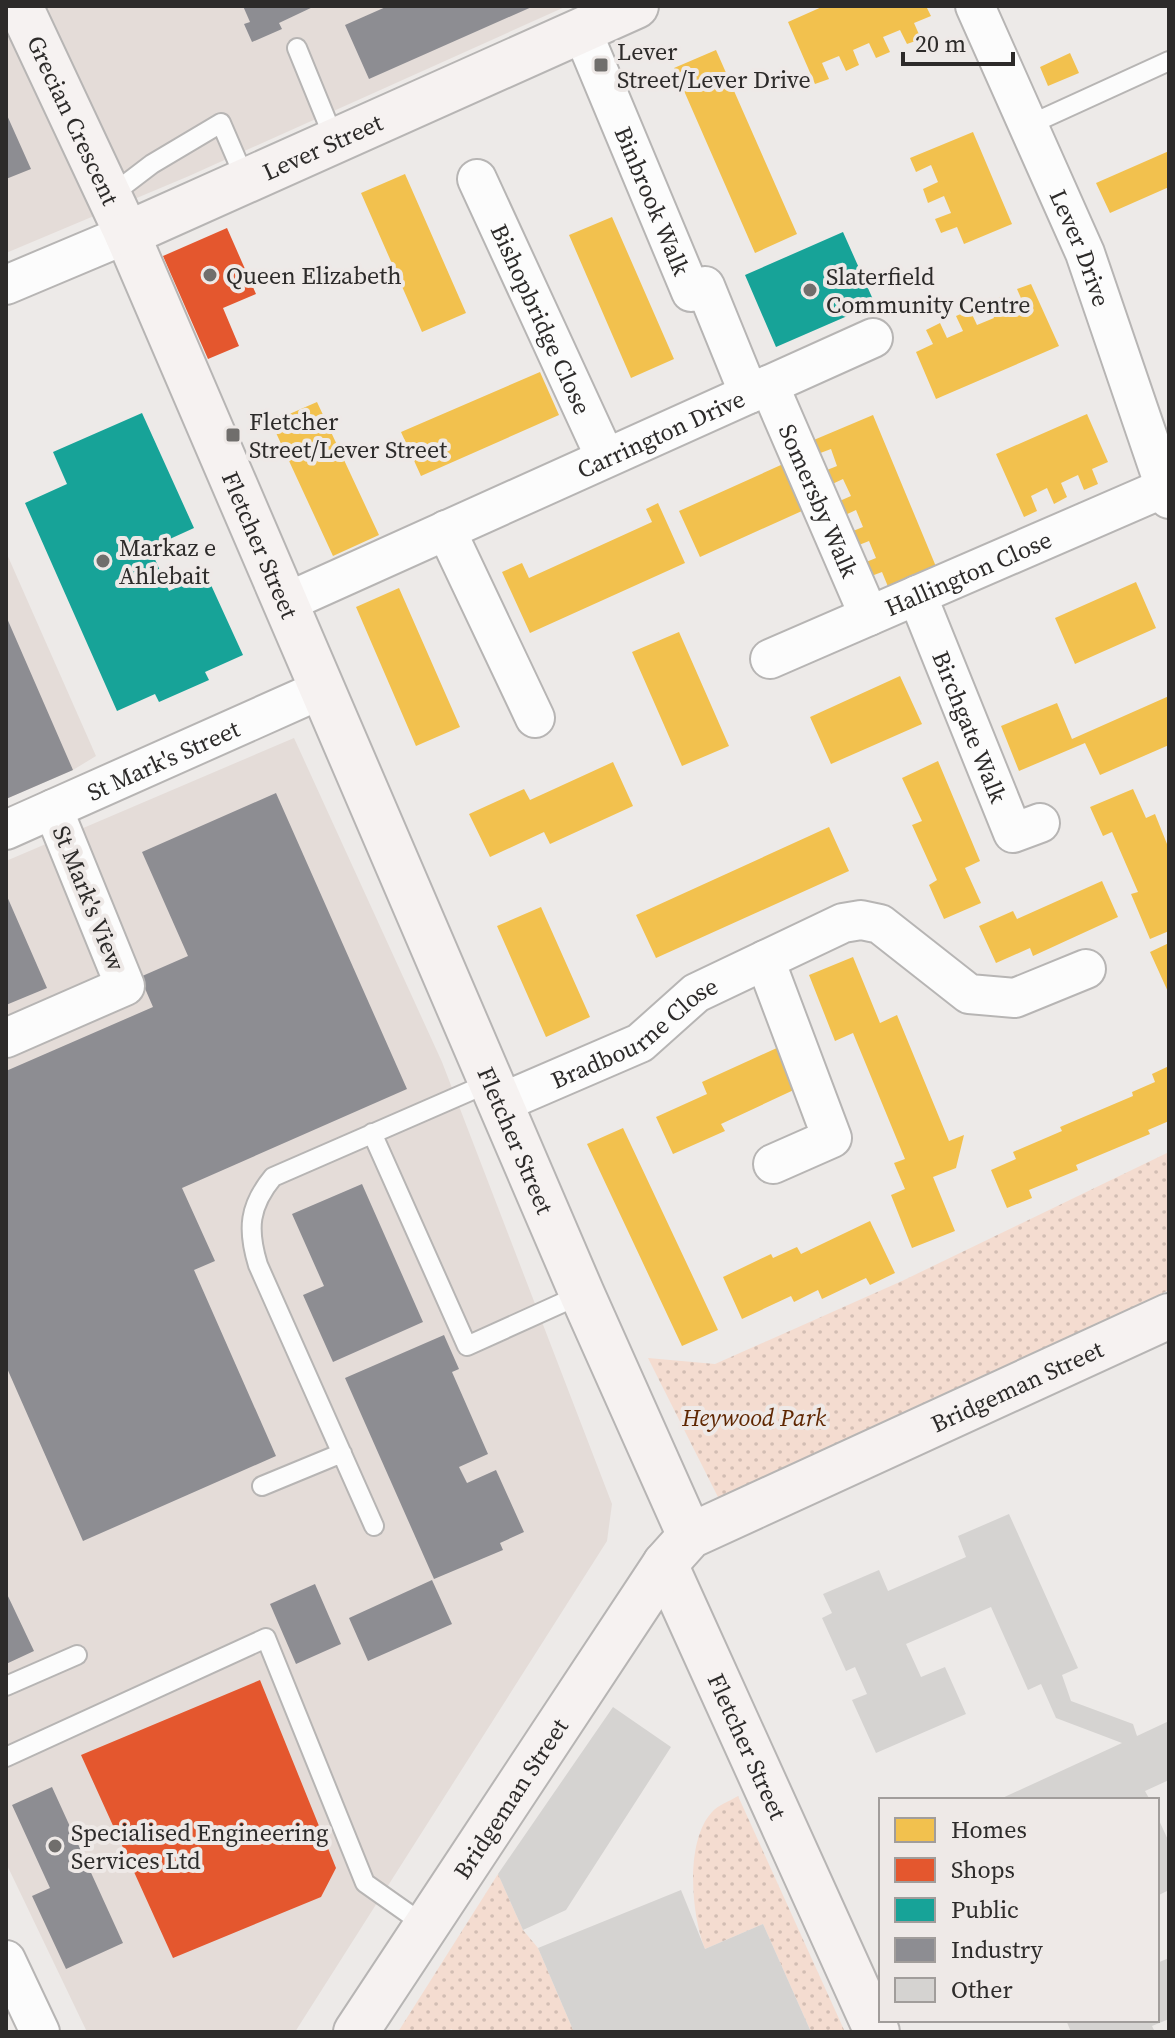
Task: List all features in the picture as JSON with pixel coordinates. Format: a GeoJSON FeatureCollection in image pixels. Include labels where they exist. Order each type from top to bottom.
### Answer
{"type":"FeatureCollection","features":[{"type":"Feature","properties":{"kind":"street","name":"Grecian Crescent"},"geometry":{"type":"LineString","coordinates":[[20,6],[118,215]]}},
{"type":"Feature","properties":{"kind":"street","name":"Lever Drive"},"geometry":{"type":"LineString","coordinates":[[975,6],[1085,253],[1167,493]]}},
{"type":"Feature","properties":{"kind":"street","name":"Lever Street"},"geometry":{"type":"LineString","coordinates":[[6,285],[118,215],[246,181],[609,15]]}},
{"type":"Feature","properties":{"kind":"street","name":"Binbrook Walk"},"geometry":{"type":"LineString","coordinates":[[609,15],[691,292],[705,286],[759,389]]}},
{"type":"Feature","properties":{"kind":"street","name":"Bishopbridge Close"},"geometry":{"type":"LineString","coordinates":[[477,179],[605,457]]}},
{"type":"Feature","properties":{"kind":"street","name":"Fletcher Street"},"geometry":{"type":"LineString","coordinates":[[118,215],[582,1294],[677,1550],[877,2032]]}},
{"type":"Feature","properties":{"kind":"street","name":"Carrington Drive"},"geometry":{"type":"LineString","coordinates":[[285,603],[873,338]]}},
{"type":"Feature","properties":{"kind":"street","name":"Somersby Walk"},"geometry":{"type":"LineString","coordinates":[[759,389],[869,616]]}},
{"type":"Feature","properties":{"kind":"street","name":"Hallington Close"},"geometry":{"type":"LineString","coordinates":[[770,659],[1167,493]]}},
{"type":"Feature","properties":{"kind":"street"},"geometry":{"type":"LineString","coordinates":[[446,530],[535,718]]}},
{"type":"Feature","properties":{"kind":"street","name":"Birchgate Walk"},"geometry":{"type":"LineString","coordinates":[[917,595],[1013,833],[1040,823]]}},
{"type":"Feature","properties":{"kind":"street","name":"St Mark's Street"},"geometry":{"type":"LineString","coordinates":[[6,830],[322,689]]}},
{"type":"Feature","properties":{"kind":"street","name":"St Mark's View"},"geometry":{"type":"LineString","coordinates":[[6,1038],[125,986],[53,809]]}},
{"type":"Feature","properties":{"kind":"street","name":"Bradbourne Close"},"geometry":{"type":"LineString","coordinates":[[496,1092],[640,1043],[696,993],[843,923],[861,920],[880,924],[969,994],[1015,998],[1086,969]]}},
{"type":"Feature","properties":{"kind":"street"},"geometry":{"type":"LineString","coordinates":[[765,960],[832,1138],[773,1164]]}},
{"type":"Feature","properties":{"kind":"street","name":"Bridgeman Street"},"geometry":{"type":"LineString","coordinates":[[356,2032],[677,1550],[1169,1316]]}},
{"type":"Feature","properties":{"kind":"street"},"geometry":{"type":"LineString","coordinates":[[6,1960],[40,2032]]}},
{"type":"Feature","properties":{"kind":"lane"},"geometry":{"type":"LineString","coordinates":[[297,48],[335,141]]}},
{"type":"Feature","properties":{"kind":"lane"},"geometry":{"type":"LineString","coordinates":[[1029,125],[1169,61]]}},
{"type":"Feature","properties":{"kind":"lane"},"geometry":{"type":"LineString","coordinates":[[118,215],[152,164],[221,123],[246,181]]}},
{"type":"Feature","properties":{"kind":"lane"},"geometry":{"type":"LineString","coordinates":[[374,1526],[258,1265],[251,1243],[251,1220],[259,1194],[273,1177],[372,1133],[496,1092]]}},
{"type":"Feature","properties":{"kind":"lane"},"geometry":{"type":"LineString","coordinates":[[372,1133],[467,1346],[582,1294]]}},
{"type":"Feature","properties":{"kind":"lane"},"geometry":{"type":"LineString","coordinates":[[262,1486],[342,1453]]}},
{"type":"Feature","properties":{"kind":"lane"},"geometry":{"type":"LineString","coordinates":[[6,1757],[266,1638],[365,1883],[426,1926]]}},
{"type":"Feature","properties":{"kind":"lane"},"geometry":{"type":"LineString","coordinates":[[6,1686],[77,1655]]}},
{"type":"Feature","properties":{"kind":"shaded area"},"geometry":{"type":"Polygon","coordinates":[[[6,6],[567,6],[189,176],[6,253],[6,6]]]}},
{"type":"Feature","properties":{"kind":"shaded area"},"geometry":{"type":"Polygon","coordinates":[[[6,552],[96,756],[73,770],[6,799],[6,552]]]}},
{"type":"Feature","properties":{"kind":"shaded area"},"geometry":{"type":"Polygon","coordinates":[[[294,738],[442,1062],[612,1504],[607,1541],[295,2032],[87,2032],[6,1863],[6,861],[294,738]]]}},
{"type":"Feature","properties":{"kind":"green space","name":"Heywood Park"},"geometry":{"type":"Polygon","coordinates":[[[1169,1152],[1169,1290],[721,1503],[648,1358],[715,1364],[902,1281],[1169,1152]]]}},
{"type":"Feature","properties":{"kind":"green space"},"geometry":{"type":"Polygon","coordinates":[[[738,1796],[845,2032],[811,2032],[763,1924],[705,1949],[696,1917],[694,1859],[703,1825],[712,1812],[738,1796]]]}},
{"type":"Feature","properties":{"kind":"green space"},"geometry":{"type":"Polygon","coordinates":[[[498,1874],[523,1930],[538,1948],[574,2032],[456,2032],[451,2029],[449,2032],[398,2032],[498,1874]]]}},
{"type":"Feature","properties":{"kind":"building: Homes"},"geometry":{"type":"Polygon","coordinates":[[[824,6],[926,6],[931,16],[914,23],[921,39],[907,44],[900,30],[883,37],[890,52],[876,58],[869,43],[853,50],[859,65],[846,71],[839,56],[822,63],[829,79],[815,84],[788,22],[824,6]]]}},
{"type":"Feature","properties":{"kind":"building: Homes"},"geometry":{"type":"Polygon","coordinates":[[[716,50],[797,234],[755,253],[674,68],[716,50]]]}},
{"type":"Feature","properties":{"kind":"building: Homes"},"geometry":{"type":"Polygon","coordinates":[[[1070,53],[1079,73],[1048,86],[1040,67],[1070,53]]]}},
{"type":"Feature","properties":{"kind":"building: Homes"},"geometry":{"type":"Polygon","coordinates":[[[973,132],[1012,224],[964,244],[957,227],[941,233],[935,219],[951,213],[944,196],[928,203],[923,189],[938,182],[931,165],[916,172],[910,158],[973,132]]]}},
{"type":"Feature","properties":{"kind":"building: Homes"},"geometry":{"type":"Polygon","coordinates":[[[1169,151],[1169,187],[1110,213],[1096,183],[1169,151]]]}},
{"type":"Feature","properties":{"kind":"building: Homes"},"geometry":{"type":"Polygon","coordinates":[[[405,174],[466,313],[422,332],[361,193],[405,174]]]}},
{"type":"Feature","properties":{"kind":"building: Homes"},"geometry":{"type":"Polygon","coordinates":[[[612,217],[674,359],[631,378],[569,235],[612,217]]]}},
{"type":"Feature","properties":{"kind":"building: Homes"},"geometry":{"type":"Polygon","coordinates":[[[1031,284],[1059,346],[936,399],[916,352],[933,344],[926,330],[940,323],[947,338],[963,331],[956,316],[970,310],[977,325],[994,318],[987,303],[1001,297],[1007,312],[1024,305],[1017,289],[1031,284]]]}},
{"type":"Feature","properties":{"kind":"building: Homes"},"geometry":{"type":"Polygon","coordinates":[[[540,372],[559,415],[421,476],[401,432],[540,372]]]}},
{"type":"Feature","properties":{"kind":"building: Homes"},"geometry":{"type":"Polygon","coordinates":[[[317,402],[379,535],[333,556],[271,422],[317,402]]]}},
{"type":"Feature","properties":{"kind":"building: Homes"},"geometry":{"type":"Polygon","coordinates":[[[1087,414],[1108,462],[1092,469],[1098,484],[1084,490],[1078,475],[1061,483],[1067,497],[1054,504],[1047,488],[1031,496],[1037,511],[1024,517],[996,454],[1087,414]]]}},
{"type":"Feature","properties":{"kind":"building: Homes"},"geometry":{"type":"Polygon","coordinates":[[[873,415],[937,569],[889,589],[882,572],[866,578],[861,564],[876,558],[869,541],[854,547],[848,533],[863,527],[856,510],[841,517],[835,503],[851,496],[843,479],[828,486],[822,472],[837,466],[831,449],[815,455],[809,442],[873,415]]]}},
{"type":"Feature","properties":{"kind":"building: Homes"},"geometry":{"type":"Polygon","coordinates":[[[792,460],[813,506],[700,557],[679,511],[792,460]]]}},
{"type":"Feature","properties":{"kind":"building: Homes"},"geometry":{"type":"Polygon","coordinates":[[[658,503],[685,563],[530,633],[502,572],[522,563],[529,578],[652,522],[646,509],[658,503]]]}},
{"type":"Feature","properties":{"kind":"building: Homes"},"geometry":{"type":"Polygon","coordinates":[[[1136,582],[1156,628],[1075,664],[1055,618],[1136,582]]]}},
{"type":"Feature","properties":{"kind":"building: Homes"},"geometry":{"type":"Polygon","coordinates":[[[399,588],[460,727],[416,746],[356,607],[399,588]]]}},
{"type":"Feature","properties":{"kind":"building: Homes"},"geometry":{"type":"Polygon","coordinates":[[[679,632],[729,746],[682,766],[632,652],[679,632]]]}},
{"type":"Feature","properties":{"kind":"building: Homes"},"geometry":{"type":"Polygon","coordinates":[[[900,676],[922,724],[831,764],[810,717],[900,676]]]}},
{"type":"Feature","properties":{"kind":"building: Homes"},"geometry":{"type":"Polygon","coordinates":[[[1169,696],[1169,745],[1100,775],[1085,743],[1019,771],[1001,726],[1057,703],[1072,739],[1169,696]]]}},
{"type":"Feature","properties":{"kind":"building: Homes"},"geometry":{"type":"Polygon","coordinates":[[[938,761],[980,861],[965,868],[981,903],[944,919],[929,885],[937,880],[912,825],[922,821],[902,778],[938,761]]]}},
{"type":"Feature","properties":{"kind":"building: Homes"},"geometry":{"type":"Polygon","coordinates":[[[613,762],[633,806],[550,844],[544,832],[490,857],[469,814],[524,789],[530,800],[613,762]]]}},
{"type":"Feature","properties":{"kind":"building: Homes"},"geometry":{"type":"Polygon","coordinates":[[[1133,789],[1146,818],[1155,814],[1169,849],[1169,931],[1150,939],[1131,894],[1138,892],[1112,832],[1103,836],[1090,807],[1133,789]]]}},
{"type":"Feature","properties":{"kind":"building: Homes"},"geometry":{"type":"Polygon","coordinates":[[[829,827],[849,871],[656,958],[636,915],[829,827]]]}},
{"type":"Feature","properties":{"kind":"building: Homes"},"geometry":{"type":"Polygon","coordinates":[[[1102,881],[1118,917],[1033,956],[1030,948],[996,963],[979,926],[1013,911],[1017,919],[1102,881]]]}},
{"type":"Feature","properties":{"kind":"building: Homes"},"geometry":{"type":"Polygon","coordinates":[[[541,907],[590,1017],[546,1037],[497,926],[541,907]]]}},
{"type":"Feature","properties":{"kind":"building: Homes"},"geometry":{"type":"Polygon","coordinates":[[[1169,943],[1169,994],[1150,952],[1169,943]]]}},
{"type":"Feature","properties":{"kind":"building: Homes"},"geometry":{"type":"Polygon","coordinates":[[[853,957],[880,1023],[897,1015],[949,1141],[964,1135],[956,1168],[933,1177],[955,1231],[912,1248],[891,1195],[905,1189],[894,1163],[905,1159],[853,1033],[835,1041],[809,975],[853,957]]]}},
{"type":"Feature","properties":{"kind":"building: Homes"},"geometry":{"type":"Polygon","coordinates":[[[779,1047],[798,1088],[721,1124],[725,1131],[673,1154],[656,1117],[707,1094],[702,1082],[779,1047]]]}},
{"type":"Feature","properties":{"kind":"building: Homes"},"geometry":{"type":"Polygon","coordinates":[[[1169,1066],[1169,1121],[1148,1130],[1150,1134],[1076,1165],[1078,1170],[1029,1190],[1032,1198],[1007,1208],[991,1170],[1016,1159],[1013,1152],[1062,1131],[1060,1127],[1133,1096],[1132,1092],[1155,1082],[1152,1074],[1169,1066]]]}},
{"type":"Feature","properties":{"kind":"building: Homes"},"geometry":{"type":"Polygon","coordinates":[[[623,1128],[718,1330],[682,1346],[587,1144],[623,1128]]]}},
{"type":"Feature","properties":{"kind":"building: Homes"},"geometry":{"type":"Polygon","coordinates":[[[870,1221],[895,1273],[870,1285],[866,1278],[822,1299],[818,1290],[794,1302],[791,1296],[742,1319],[723,1277],[771,1254],[773,1258],[797,1247],[801,1254],[870,1221]]]}},
{"type":"Feature","properties":{"kind":"building: Shops","name":"Queen Elizabeth"},"geometry":{"type":"Polygon","coordinates":[[[227,228],[256,294],[223,308],[239,346],[208,359],[163,256],[227,228]]]}},
{"type":"Feature","properties":{"kind":"building: Shops"},"geometry":{"type":"Polygon","coordinates":[[[260,1680],[336,1868],[321,1897],[173,1958],[81,1755],[260,1680]]]}},
{"type":"Feature","properties":{"kind":"building: Public","name":"Slaterfield Community Centre"},"geometry":{"type":"Polygon","coordinates":[[[843,232],[875,304],[776,347],[745,275],[843,232]]]}},
{"type":"Feature","properties":{"kind":"building: Public","name":"Markaz e Ahlebait"},"geometry":{"type":"Polygon","coordinates":[[[142,413],[194,528],[150,548],[169,591],[206,574],[243,655],[205,672],[209,680],[159,702],[155,694],[117,711],[25,503],[67,484],[53,452],[142,413]]]}},
{"type":"Feature","properties":{"kind":"building: Industry"},"geometry":{"type":"Polygon","coordinates":[[[243,6],[315,6],[279,23],[282,29],[252,42],[244,24],[250,22],[243,6]]]}},
{"type":"Feature","properties":{"kind":"building: Industry"},"geometry":{"type":"Polygon","coordinates":[[[388,6],[534,6],[369,79],[345,25],[388,6]]]}},
{"type":"Feature","properties":{"kind":"building: Industry"},"geometry":{"type":"Polygon","coordinates":[[[6,113],[31,169],[6,179],[6,113]]]}},
{"type":"Feature","properties":{"kind":"building: Industry"},"geometry":{"type":"Polygon","coordinates":[[[6,616],[73,770],[6,799],[6,616]]]}},
{"type":"Feature","properties":{"kind":"building: Industry"},"geometry":{"type":"Polygon","coordinates":[[[276,793],[407,1089],[182,1188],[215,1261],[194,1270],[276,1456],[83,1541],[6,1366],[6,1071],[153,1007],[140,977],[188,956],[142,852],[276,793]]]}},
{"type":"Feature","properties":{"kind":"building: Industry"},"geometry":{"type":"Polygon","coordinates":[[[6,894],[47,988],[6,1005],[6,894]]]}},
{"type":"Feature","properties":{"kind":"building: Industry"},"geometry":{"type":"Polygon","coordinates":[[[362,1184],[423,1322],[333,1362],[303,1295],[324,1286],[292,1214],[362,1184]]]}},
{"type":"Feature","properties":{"kind":"building: Industry"},"geometry":{"type":"Polygon","coordinates":[[[444,1335],[459,1369],[452,1372],[488,1454],[459,1467],[467,1483],[496,1470],[524,1532],[500,1543],[503,1550],[434,1579],[345,1378],[444,1335]]]}},
{"type":"Feature","properties":{"kind":"building: Industry"},"geometry":{"type":"Polygon","coordinates":[[[432,1580],[452,1624],[368,1661],[349,1618],[432,1580]]]}},
{"type":"Feature","properties":{"kind":"building: Industry"},"geometry":{"type":"Polygon","coordinates":[[[315,1584],[341,1644],[296,1664],[270,1604],[315,1584]]]}},
{"type":"Feature","properties":{"kind":"building: Industry"},"geometry":{"type":"Polygon","coordinates":[[[6,1592],[34,1651],[6,1664],[6,1592]]]}},
{"type":"Feature","properties":{"kind":"building: Industry","name":"Specialised Engineering Services Ltd"},"geometry":{"type":"Polygon","coordinates":[[[52,1787],[123,1943],[66,1969],[32,1896],[50,1888],[12,1805],[52,1787]]]}},
{"type":"Feature","properties":{"kind":"building: Other"},"geometry":{"type":"Polygon","coordinates":[[[1009,1514],[1078,1668],[1062,1675],[1071,1701],[1133,1724],[1137,1736],[1169,1721],[1169,1780],[1145,1791],[1149,1798],[1002,1798],[1122,1743],[1056,1718],[1041,1684],[1028,1690],[991,1607],[906,1644],[921,1677],[945,1667],[966,1714],[876,1753],[852,1700],[867,1694],[855,1667],[846,1671],[822,1618],[832,1613],[823,1594],[879,1570],[888,1591],[966,1557],[958,1536],[1009,1514]]]}},
{"type":"Feature","properties":{"kind":"building: Other"},"geometry":{"type":"Polygon","coordinates":[[[613,1707],[671,1747],[566,1910],[523,1930],[498,1874],[613,1707]]]}},
{"type":"Feature","properties":{"kind":"building: Other"},"geometry":{"type":"Polygon","coordinates":[[[1159,1820],[1169,1842],[1169,1890],[1159,1895],[1159,1820]]]}},
{"type":"Feature","properties":{"kind":"building: Other"},"geometry":{"type":"Polygon","coordinates":[[[681,1890],[705,1949],[763,1924],[811,2032],[574,2032],[538,1948],[681,1890]]]}},
{"type":"Feature","properties":{"kind":"building: Other"},"geometry":{"type":"Polygon","coordinates":[[[1169,1958],[1169,2019],[1152,2026],[1155,2032],[1071,2032],[1067,2022],[1159,2022],[1159,1962],[1169,1958]]]}},
{"type":"Feature","properties":{"kind":"place","name":"Lever Street/Lever Drive"},"geometry":{"type":"Point","coordinates":[601,65]}},
{"type":"Feature","properties":{"kind":"place","name":"Queen Elizabeth"},"geometry":{"type":"Point","coordinates":[210,275]}},
{"type":"Feature","properties":{"kind":"place","name":"Slaterfield Community Centre"},"geometry":{"type":"Point","coordinates":[810,290]}},
{"type":"Feature","properties":{"kind":"place","name":"Fletcher Street/Lever Street"},"geometry":{"type":"Point","coordinates":[233,435]}},
{"type":"Feature","properties":{"kind":"place","name":"Markaz e Ahlebait"},"geometry":{"type":"Point","coordinates":[103,561]}},
{"type":"Feature","properties":{"kind":"place","name":"Specialised Engineering Services Ltd"},"geometry":{"type":"Point","coordinates":[55,1846]}}]}
